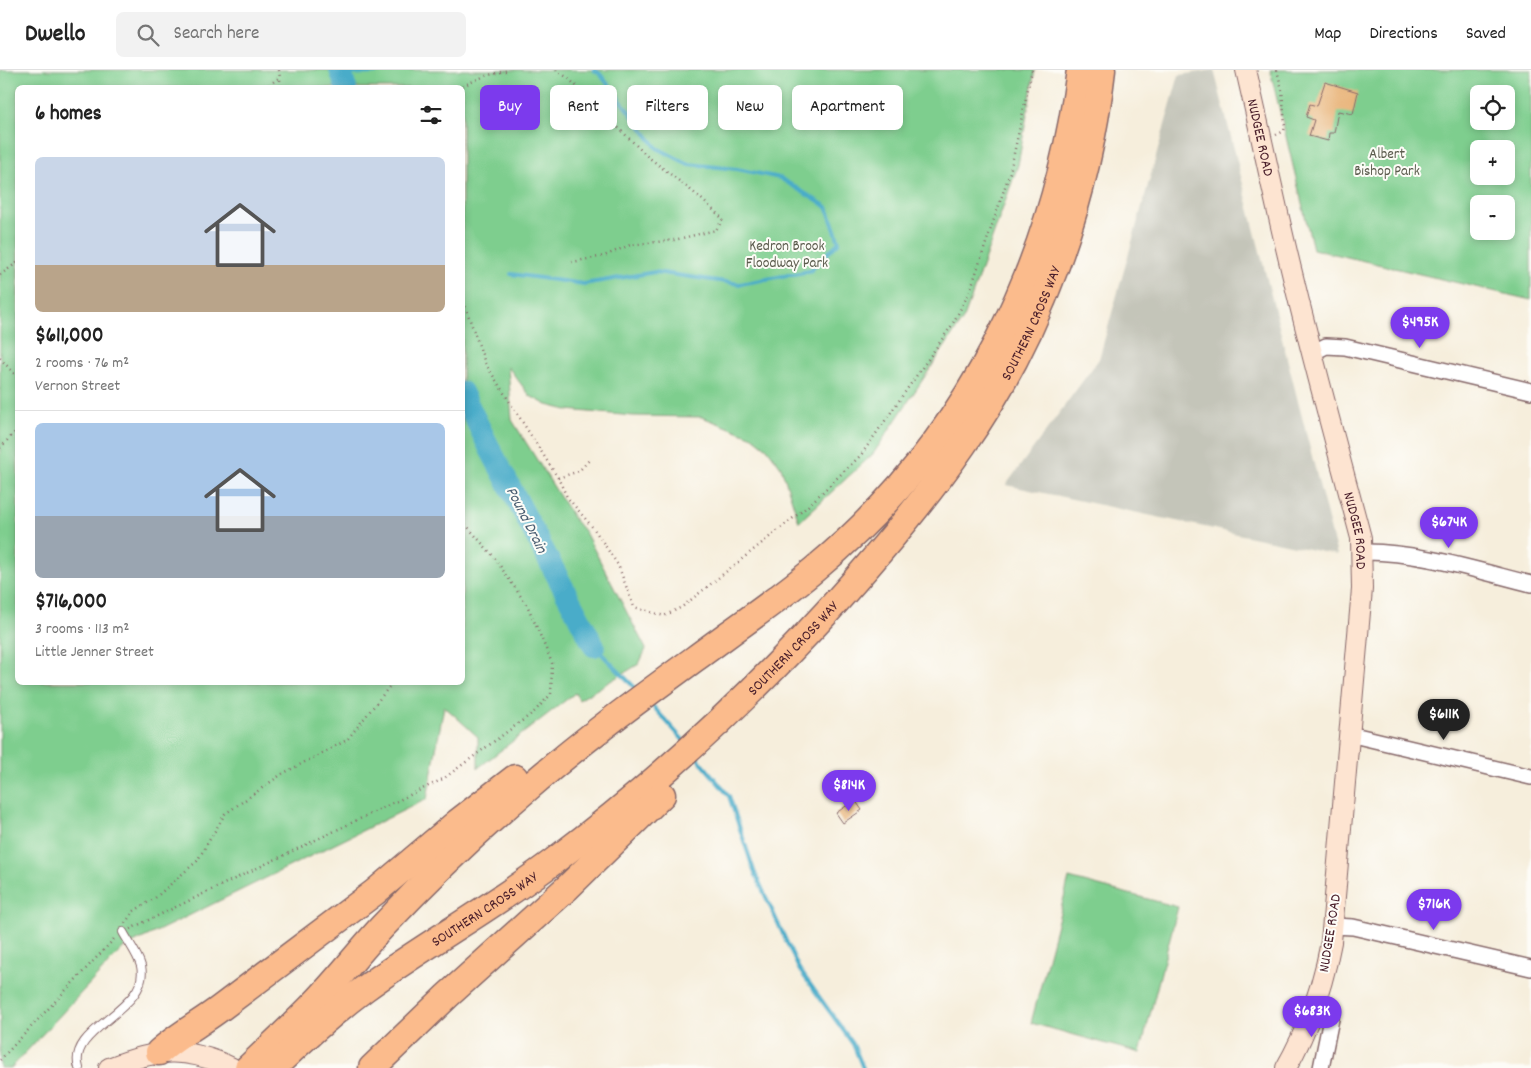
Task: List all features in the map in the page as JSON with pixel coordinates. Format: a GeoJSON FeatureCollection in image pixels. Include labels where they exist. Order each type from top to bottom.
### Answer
{"type":"FeatureCollection","features":[{"type":"Feature","properties":{"kind":"highway","name":"SOUTHERN CROSS WAY"},"geometry":{"type":"LineString","coordinates":[[273,1068],[287,1042],[316,1002],[381,929],[479,831],[529,786],[618,713],[657,687],[793,587],[868,520],[914,471],[938,439],[980,375],[1009,320],[1026,282],[1058,187],[1070,132],[1080,70]]}},
{"type":"Feature","properties":{"kind":"highway","name":"SOUTHERN CROSS WAY"},"geometry":{"type":"LineString","coordinates":[[248,1068],[490,907],[682,766],[873,561],[964,444],[1021,347],[1061,253],[1074,211],[1095,124],[1102,70]]}},
{"type":"Feature","properties":{"kind":"highway"},"geometry":{"type":"LineString","coordinates":[[160,1052],[172,1041],[206,1019],[375,892],[458,822],[531,765],[618,713]]}},
{"type":"Feature","properties":{"kind":"highway"},"geometry":{"type":"LineString","coordinates":[[372,1068],[447,996],[575,881],[628,830],[682,766]]}},
{"type":"Feature","properties":{"kind":"main road","name":"NUDGEE ROAD"},"geometry":{"type":"LineString","coordinates":[[1246,70],[1260,139],[1312,353],[1362,538],[1363,552],[1362,589],[1333,926],[1328,959],[1316,1000],[1306,1027],[1286,1068]]}},
{"type":"Feature","properties":{"kind":"main road"},"geometry":{"type":"LineString","coordinates":[[109,1068],[125,1061],[160,1052],[204,1056],[232,1068]]}},
{"type":"Feature","properties":{"kind":"street"},"geometry":{"type":"LineString","coordinates":[[1312,353],[1326,346],[1345,347],[1531,391]]}},
{"type":"Feature","properties":{"kind":"street"},"geometry":{"type":"LineString","coordinates":[[1363,552],[1380,551],[1405,555],[1531,584]]}},
{"type":"Feature","properties":{"kind":"street"},"geometry":{"type":"LineString","coordinates":[[1350,734],[1531,777]]}},
{"type":"Feature","properties":{"kind":"street"},"geometry":{"type":"LineString","coordinates":[[1333,926],[1353,928],[1531,968]]}},
{"type":"Feature","properties":{"kind":"street"},"geometry":{"type":"LineString","coordinates":[[1316,1000],[1328,1004],[1331,1014],[1321,1068]]}},
{"type":"Feature","properties":{"kind":"lane"},"geometry":{"type":"LineString","coordinates":[[79,1068],[77,1058],[82,1045],[134,994],[141,981],[141,966],[123,932]]}},
{"type":"Feature","properties":{"kind":"path"},"geometry":{"type":"LineString","coordinates":[[279,70],[281,85]]}},
{"type":"Feature","properties":{"kind":"path"},"geometry":{"type":"LineString","coordinates":[[465,85],[485,76],[509,70]]}},
{"type":"Feature","properties":{"kind":"path"},"geometry":{"type":"LineString","coordinates":[[556,70],[568,78],[647,156],[723,218],[716,230],[674,240],[630,245],[604,256],[572,262]]}},
{"type":"Feature","properties":{"kind":"path"},"geometry":{"type":"LineString","coordinates":[[465,306],[485,363],[558,478],[567,497],[594,529],[618,566],[634,607],[664,616],[682,607],[807,507],[861,455],[952,325],[970,291],[1010,172],[1032,70]]}},
{"type":"Feature","properties":{"kind":"path"},"geometry":{"type":"LineString","coordinates":[[1277,70],[1282,90],[1285,126],[1284,131],[1278,134]]}},
{"type":"Feature","properties":{"kind":"path"},"geometry":{"type":"LineString","coordinates":[[269,85],[280,77]]}},
{"type":"Feature","properties":{"kind":"path"},"geometry":{"type":"LineString","coordinates":[[0,275],[15,264]]}},
{"type":"Feature","properties":{"kind":"path"},"geometry":{"type":"LineString","coordinates":[[0,358],[15,375]]}},
{"type":"Feature","properties":{"kind":"path"},"geometry":{"type":"LineString","coordinates":[[0,448],[15,432]]}},
{"type":"Feature","properties":{"kind":"path"},"geometry":{"type":"LineString","coordinates":[[558,478],[579,471],[591,458]]}},
{"type":"Feature","properties":{"kind":"path"},"geometry":{"type":"LineString","coordinates":[[0,1060],[107,946],[123,932],[443,779],[534,712],[552,694],[552,663],[528,607],[494,557],[465,525]]}},
{"type":"Feature","properties":{"kind":"path"},"geometry":{"type":"LineString","coordinates":[[123,932],[125,922],[130,915],[155,898],[197,861],[225,814],[282,774],[347,740],[391,685]]}},
{"type":"Feature","properties":{"kind":"shaded area"},"geometry":{"type":"Polygon","coordinates":[[[1214,70],[1337,555],[1006,485],[1099,359],[1179,75],[1214,70]]]}},
{"type":"Feature","properties":{"kind":"green space","name":"Kedron Brook Floodway Park"},"geometry":{"type":"Polygon","coordinates":[[[0,70],[1035,70],[1018,165],[964,318],[873,454],[799,522],[781,467],[767,448],[753,437],[702,417],[633,416],[567,410],[547,405],[530,396],[508,367],[512,420],[574,519],[585,532],[646,649],[639,664],[579,700],[575,693],[478,768],[478,737],[444,706],[427,799],[123,948],[11,1068],[0,1068],[0,70]]]}},
{"type":"Feature","properties":{"kind":"green space","name":"Albert Bishop Park"},"geometry":{"type":"Polygon","coordinates":[[[1270,70],[1531,70],[1531,300],[1313,249],[1270,70]]]}},
{"type":"Feature","properties":{"kind":"green space"},"geometry":{"type":"Polygon","coordinates":[[[1069,878],[1178,907],[1140,1053],[1031,1023],[1069,878]]]}},
{"type":"Feature","properties":{"kind":"building"},"geometry":{"type":"Polygon","coordinates":[[[1325,82],[1358,92],[1353,114],[1338,111],[1334,133],[1329,133],[1328,141],[1309,136],[1314,120],[1306,117],[1310,104],[1317,106],[1325,82]]]}},
{"type":"Feature","properties":{"kind":"building"},"geometry":{"type":"Polygon","coordinates":[[[855,800],[862,810],[843,823],[836,813],[855,800]]]}},
{"type":"Feature","properties":{"kind":"waterway","name":"Pound Drain"},"geometry":{"type":"LineString","coordinates":[[340,70],[345,85]]}},
{"type":"Feature","properties":{"kind":"waterway"},"geometry":{"type":"LineString","coordinates":[[341,74],[375,73],[380,70]]}},
{"type":"Feature","properties":{"kind":"waterway"},"geometry":{"type":"LineString","coordinates":[[511,274],[584,284],[655,272],[740,284],[810,271],[839,242],[827,207],[780,178],[737,169],[688,164],[657,148],[600,74],[594,70]]}},
{"type":"Feature","properties":{"kind":"waterway","name":"Pound Drain"},"geometry":{"type":"LineString","coordinates":[[465,398],[594,646]]}},
{"type":"Feature","properties":{"kind":"waterway"},"geometry":{"type":"LineString","coordinates":[[594,646],[636,689]]}},
{"type":"Feature","properties":{"kind":"waterway"},"geometry":{"type":"LineString","coordinates":[[650,703],[684,741]]}},
{"type":"Feature","properties":{"kind":"waterway"},"geometry":{"type":"LineString","coordinates":[[696,756],[729,796],[754,871],[799,969],[853,1044],[863,1068]]}}]}
